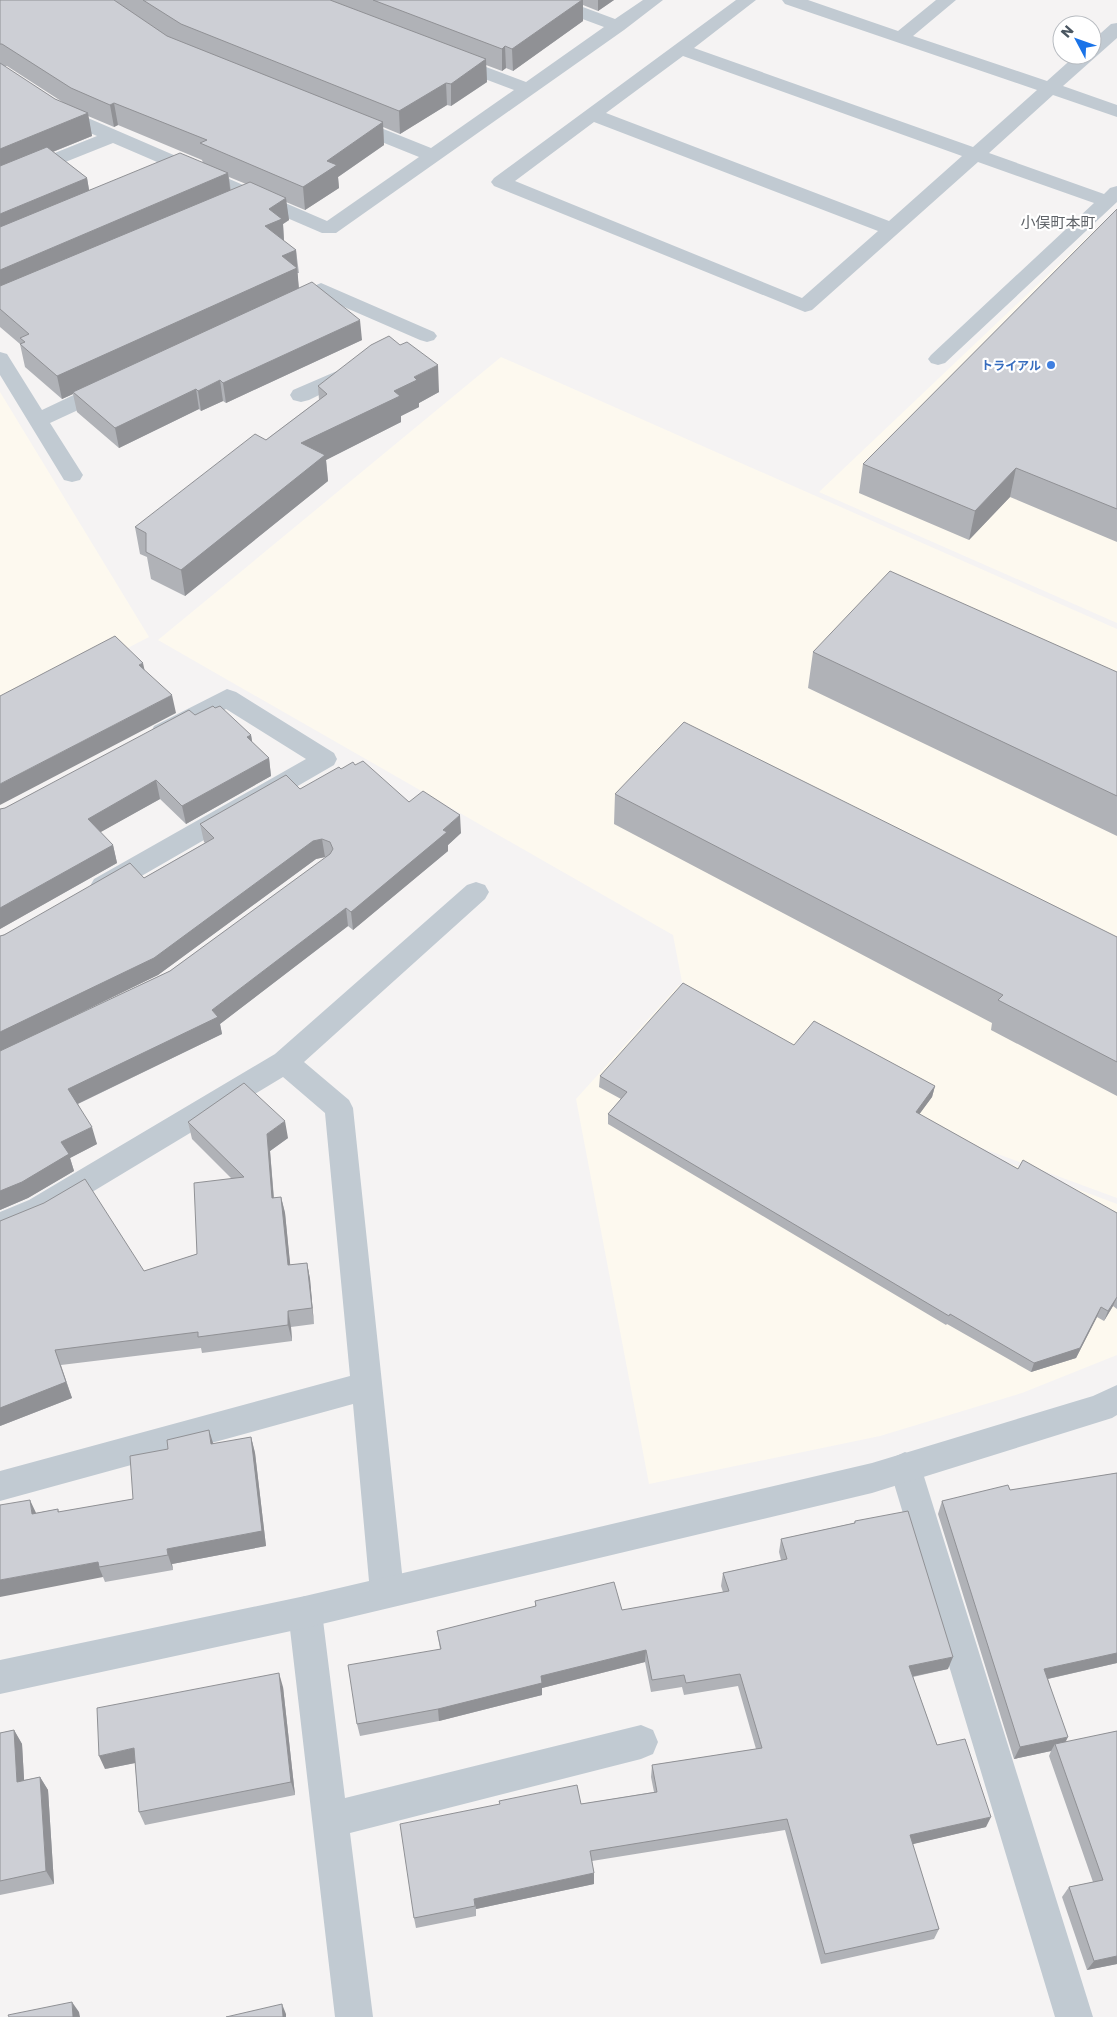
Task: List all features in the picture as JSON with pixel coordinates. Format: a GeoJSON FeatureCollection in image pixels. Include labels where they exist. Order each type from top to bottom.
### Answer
{"type":"FeatureCollection","features":[{"type":"Feature","properties":{"kind":"street"},"geometry":{"type":"LineString","coordinates":[[548,0],[618,26]]}},
{"type":"Feature","properties":{"kind":"street"},"geometry":{"type":"LineString","coordinates":[[0,72],[67,116],[329,229],[654,0]]}},
{"type":"Feature","properties":{"kind":"street"},"geometry":{"type":"LineString","coordinates":[[747,0],[501,182],[804,306],[1076,65]]}},
{"type":"Feature","properties":{"kind":"street"},"geometry":{"type":"LineString","coordinates":[[791,0],[1117,110]]}},
{"type":"Feature","properties":{"kind":"street"},"geometry":{"type":"LineString","coordinates":[[901,37],[947,0]]}},
{"type":"Feature","properties":{"kind":"street"},"geometry":{"type":"LineString","coordinates":[[1102,41],[1117,28]]}},
{"type":"Feature","properties":{"kind":"street"},"geometry":{"type":"LineString","coordinates":[[681,49],[975,154],[1112,196]]}},
{"type":"Feature","properties":{"kind":"street"},"geometry":{"type":"LineString","coordinates":[[435,54],[528,89]]}},
{"type":"Feature","properties":{"kind":"street"},"geometry":{"type":"LineString","coordinates":[[593,115],[892,229]]}},
{"type":"Feature","properties":{"kind":"street"},"geometry":{"type":"LineString","coordinates":[[334,116],[434,156]]}},
{"type":"Feature","properties":{"kind":"street"},"geometry":{"type":"LineString","coordinates":[[0,182],[113,136]]}},
{"type":"Feature","properties":{"kind":"street"},"geometry":{"type":"LineString","coordinates":[[226,207],[253,196]]}},
{"type":"Feature","properties":{"kind":"street"},"geometry":{"type":"LineString","coordinates":[[938,358],[1112,196]]}},
{"type":"Feature","properties":{"kind":"street"},"geometry":{"type":"LineString","coordinates":[[268,314],[321,289],[427,336],[400,348]]}},
{"type":"Feature","properties":{"kind":"street"},"geometry":{"type":"LineString","coordinates":[[0,358],[72,475]]}},
{"type":"Feature","properties":{"kind":"street"},"geometry":{"type":"LineString","coordinates":[[301,395],[373,361]]}},
{"type":"Feature","properties":{"kind":"street"},"geometry":{"type":"LineString","coordinates":[[38,420],[126,379]]}},
{"type":"Feature","properties":{"kind":"street"},"geometry":{"type":"LineString","coordinates":[[86,896],[325,759],[227,698],[140,744]]}},
{"type":"Feature","properties":{"kind":"street"},"geometry":{"type":"LineString","coordinates":[[0,1225],[39,1209],[285,1062],[476,892]]}},
{"type":"Feature","properties":{"kind":"street"},"geometry":{"type":"LineString","coordinates":[[285,1062],[340,1108],[387,1592]]}},
{"type":"Feature","properties":{"kind":"street"},"geometry":{"type":"LineString","coordinates":[[0,1486],[366,1386]]}},
{"type":"Feature","properties":{"kind":"street"},"geometry":{"type":"LineString","coordinates":[[0,1677],[305,1612],[872,1478],[1101,1408],[1117,1399]]}},
{"type":"Feature","properties":{"kind":"street"},"geometry":{"type":"LineString","coordinates":[[905,1467],[1074,2017]]}},
{"type":"Feature","properties":{"kind":"street"},"geometry":{"type":"LineString","coordinates":[[305,1612],[354,2017]]}},
{"type":"Feature","properties":{"kind":"street"},"geometry":{"type":"LineString","coordinates":[[330,1820],[641,1742]]}},
{"type":"Feature","properties":{"kind":"shaded area","name":"トライアル"},"geometry":{"type":"Polygon","coordinates":[[[1117,209],[1117,623],[819,492],[1117,209]]]}},
{"type":"Feature","properties":{"kind":"shaded area"},"geometry":{"type":"Polygon","coordinates":[[[501,357],[1117,629],[1117,1198],[933,1130],[682,982],[673,935],[158,640],[501,357]]]}},
{"type":"Feature","properties":{"kind":"shaded area"},"geometry":{"type":"Polygon","coordinates":[[[0,392],[149,637],[0,714],[0,392]]]}},
{"type":"Feature","properties":{"kind":"shaded area"},"geometry":{"type":"Polygon","coordinates":[[[679,985],[934,1135],[1117,1204],[1117,1355],[1022,1393],[880,1436],[649,1484],[576,1099],[679,985]]]}},
{"type":"Feature","properties":{"kind":"building"},"geometry":{"type":"Polygon","coordinates":[[[0,0],[114,0],[167,36],[383,122],[327,161],[337,165],[303,187],[200,143],[207,140],[114,103],[110,105],[71,88],[0,44],[0,0]]]}},
{"type":"Feature","properties":{"kind":"building"},"geometry":{"type":"Polygon","coordinates":[[[143,0],[330,0],[486,59],[451,84],[446,83],[399,111],[181,24],[143,0]]]}},
{"type":"Feature","properties":{"kind":"building"},"geometry":{"type":"Polygon","coordinates":[[[373,0],[582,0],[512,49],[505,46],[502,49],[373,0]]]}},
{"type":"Feature","properties":{"kind":"building"},"geometry":{"type":"Polygon","coordinates":[[[0,63],[55,99],[88,113],[0,149],[0,63]]]}},
{"type":"Feature","properties":{"kind":"building"},"geometry":{"type":"Polygon","coordinates":[[[47,147],[87,178],[0,214],[0,166],[47,147]]]}},
{"type":"Feature","properties":{"kind":"building"},"geometry":{"type":"Polygon","coordinates":[[[180,153],[228,173],[0,270],[0,227],[180,153]]]}},
{"type":"Feature","properties":{"kind":"building"},"geometry":{"type":"Polygon","coordinates":[[[250,182],[286,198],[269,209],[282,219],[265,226],[296,250],[282,256],[297,268],[57,376],[20,344],[25,342],[20,338],[29,334],[0,309],[0,286],[250,182]]]}},
{"type":"Feature","properties":{"kind":"building","name":"トライアル"},"geometry":{"type":"Polygon","coordinates":[[[1117,209],[1117,509],[1016,468],[975,511],[863,464],[1117,209]]]}},
{"type":"Feature","properties":{"kind":"building"},"geometry":{"type":"Polygon","coordinates":[[[312,282],[360,320],[223,383],[220,380],[198,391],[196,389],[115,428],[73,392],[312,282]]]}},
{"type":"Feature","properties":{"kind":"building"},"geometry":{"type":"Polygon","coordinates":[[[389,336],[400,345],[407,342],[438,365],[414,377],[417,380],[394,391],[400,396],[301,443],[325,455],[181,570],[146,552],[146,533],[135,527],[255,434],[266,440],[327,394],[318,386],[371,345],[389,336]]]}},
{"type":"Feature","properties":{"kind":"building"},"geometry":{"type":"Polygon","coordinates":[[[890,571],[1117,672],[1117,796],[813,652],[890,571]]]}},
{"type":"Feature","properties":{"kind":"building"},"geometry":{"type":"Polygon","coordinates":[[[115,636],[143,663],[139,665],[172,695],[0,784],[0,696],[115,636]]]}},
{"type":"Feature","properties":{"kind":"building"},"geometry":{"type":"Polygon","coordinates":[[[213,706],[215,708],[220,706],[251,735],[247,737],[269,758],[182,806],[156,780],[88,819],[113,845],[0,908],[0,809],[189,710],[195,715],[213,706]]]}},
{"type":"Feature","properties":{"kind":"building"},"geometry":{"type":"Polygon","coordinates":[[[684,722],[1117,937],[1117,1062],[998,1000],[1003,995],[615,794],[684,722]]]}},
{"type":"Feature","properties":{"kind":"building"},"geometry":{"type":"Polygon","coordinates":[[[363,761],[409,802],[423,791],[460,815],[443,830],[447,832],[351,912],[346,908],[212,1010],[218,1017],[68,1089],[92,1127],[61,1142],[69,1154],[22,1182],[0,1191],[0,1051],[170,971],[330,854],[333,849],[330,842],[322,839],[313,841],[154,958],[0,1032],[0,936],[130,863],[144,878],[214,838],[200,824],[286,775],[300,789],[339,767],[341,769],[353,762],[355,765],[363,761]]]}},
{"type":"Feature","properties":{"kind":"building"},"geometry":{"type":"Polygon","coordinates":[[[683,983],[794,1045],[814,1021],[935,1086],[916,1112],[1018,1169],[1023,1160],[1117,1213],[1117,1297],[1108,1311],[1101,1307],[1080,1348],[1034,1363],[950,1314],[949,1316],[608,1114],[627,1092],[600,1076],[683,983]]]}},
{"type":"Feature","properties":{"kind":"building"},"geometry":{"type":"Polygon","coordinates":[[[244,1083],[285,1121],[267,1134],[272,1198],[281,1197],[288,1265],[307,1263],[312,1308],[288,1311],[288,1325],[198,1337],[198,1332],[55,1350],[66,1382],[0,1408],[0,1221],[44,1203],[85,1179],[144,1271],[197,1254],[194,1183],[244,1177],[188,1122],[244,1083]]]}},
{"type":"Feature","properties":{"kind":"building"},"geometry":{"type":"Polygon","coordinates":[[[209,1430],[211,1444],[251,1437],[262,1531],[167,1549],[168,1555],[99,1567],[98,1562],[0,1580],[0,1505],[30,1500],[32,1514],[58,1509],[58,1512],[133,1499],[130,1456],[168,1449],[167,1440],[209,1430]]]}},
{"type":"Feature","properties":{"kind":"building"},"geometry":{"type":"Polygon","coordinates":[[[1117,1473],[1117,1653],[1044,1669],[1068,1737],[1020,1747],[942,1501],[1008,1485],[1010,1490],[1117,1473]]]}},
{"type":"Feature","properties":{"kind":"building"},"geometry":{"type":"Polygon","coordinates":[[[908,1511],[953,1657],[909,1666],[937,1745],[965,1739],[991,1817],[910,1835],[939,1929],[825,1954],[787,1819],[590,1851],[594,1873],[474,1899],[475,1906],[414,1918],[400,1824],[500,1804],[499,1801],[577,1785],[581,1804],[657,1792],[652,1765],[762,1748],[740,1674],[686,1683],[684,1675],[652,1680],[646,1650],[541,1676],[542,1683],[438,1709],[357,1724],[348,1665],[441,1649],[437,1631],[536,1606],[535,1601],[614,1582],[622,1610],[729,1591],[723,1573],[787,1559],[781,1539],[855,1523],[855,1521],[908,1511]]]}},
{"type":"Feature","properties":{"kind":"building"},"geometry":{"type":"Polygon","coordinates":[[[279,1673],[291,1782],[139,1812],[134,1748],[99,1756],[97,1708],[279,1673]]]}},
{"type":"Feature","properties":{"kind":"building"},"geometry":{"type":"Polygon","coordinates":[[[14,1730],[17,1782],[40,1777],[46,1871],[0,1881],[0,1733],[14,1730]]]}},
{"type":"Feature","properties":{"kind":"building"},"geometry":{"type":"Polygon","coordinates":[[[1117,1731],[1117,1956],[1094,1961],[1069,1887],[1103,1880],[1055,1744],[1117,1731]]]}},
{"type":"Feature","properties":{"kind":"building"},"geometry":{"type":"Polygon","coordinates":[[[72,2002],[73,2017],[9,2017],[8,2015],[72,2002]]]}},
{"type":"Feature","properties":{"kind":"building"},"geometry":{"type":"Polygon","coordinates":[[[282,2004],[283,2017],[226,2017],[282,2004]]]}},
{"type":"Feature","properties":{"kind":"place","name":"トライアル"},"geometry":{"type":"Point","coordinates":[1051,365]}},
{"type":"Feature","properties":{"kind":"district","name":"小俣町本町"},"geometry":{"type":"Point","coordinates":[1058,222]}}]}
